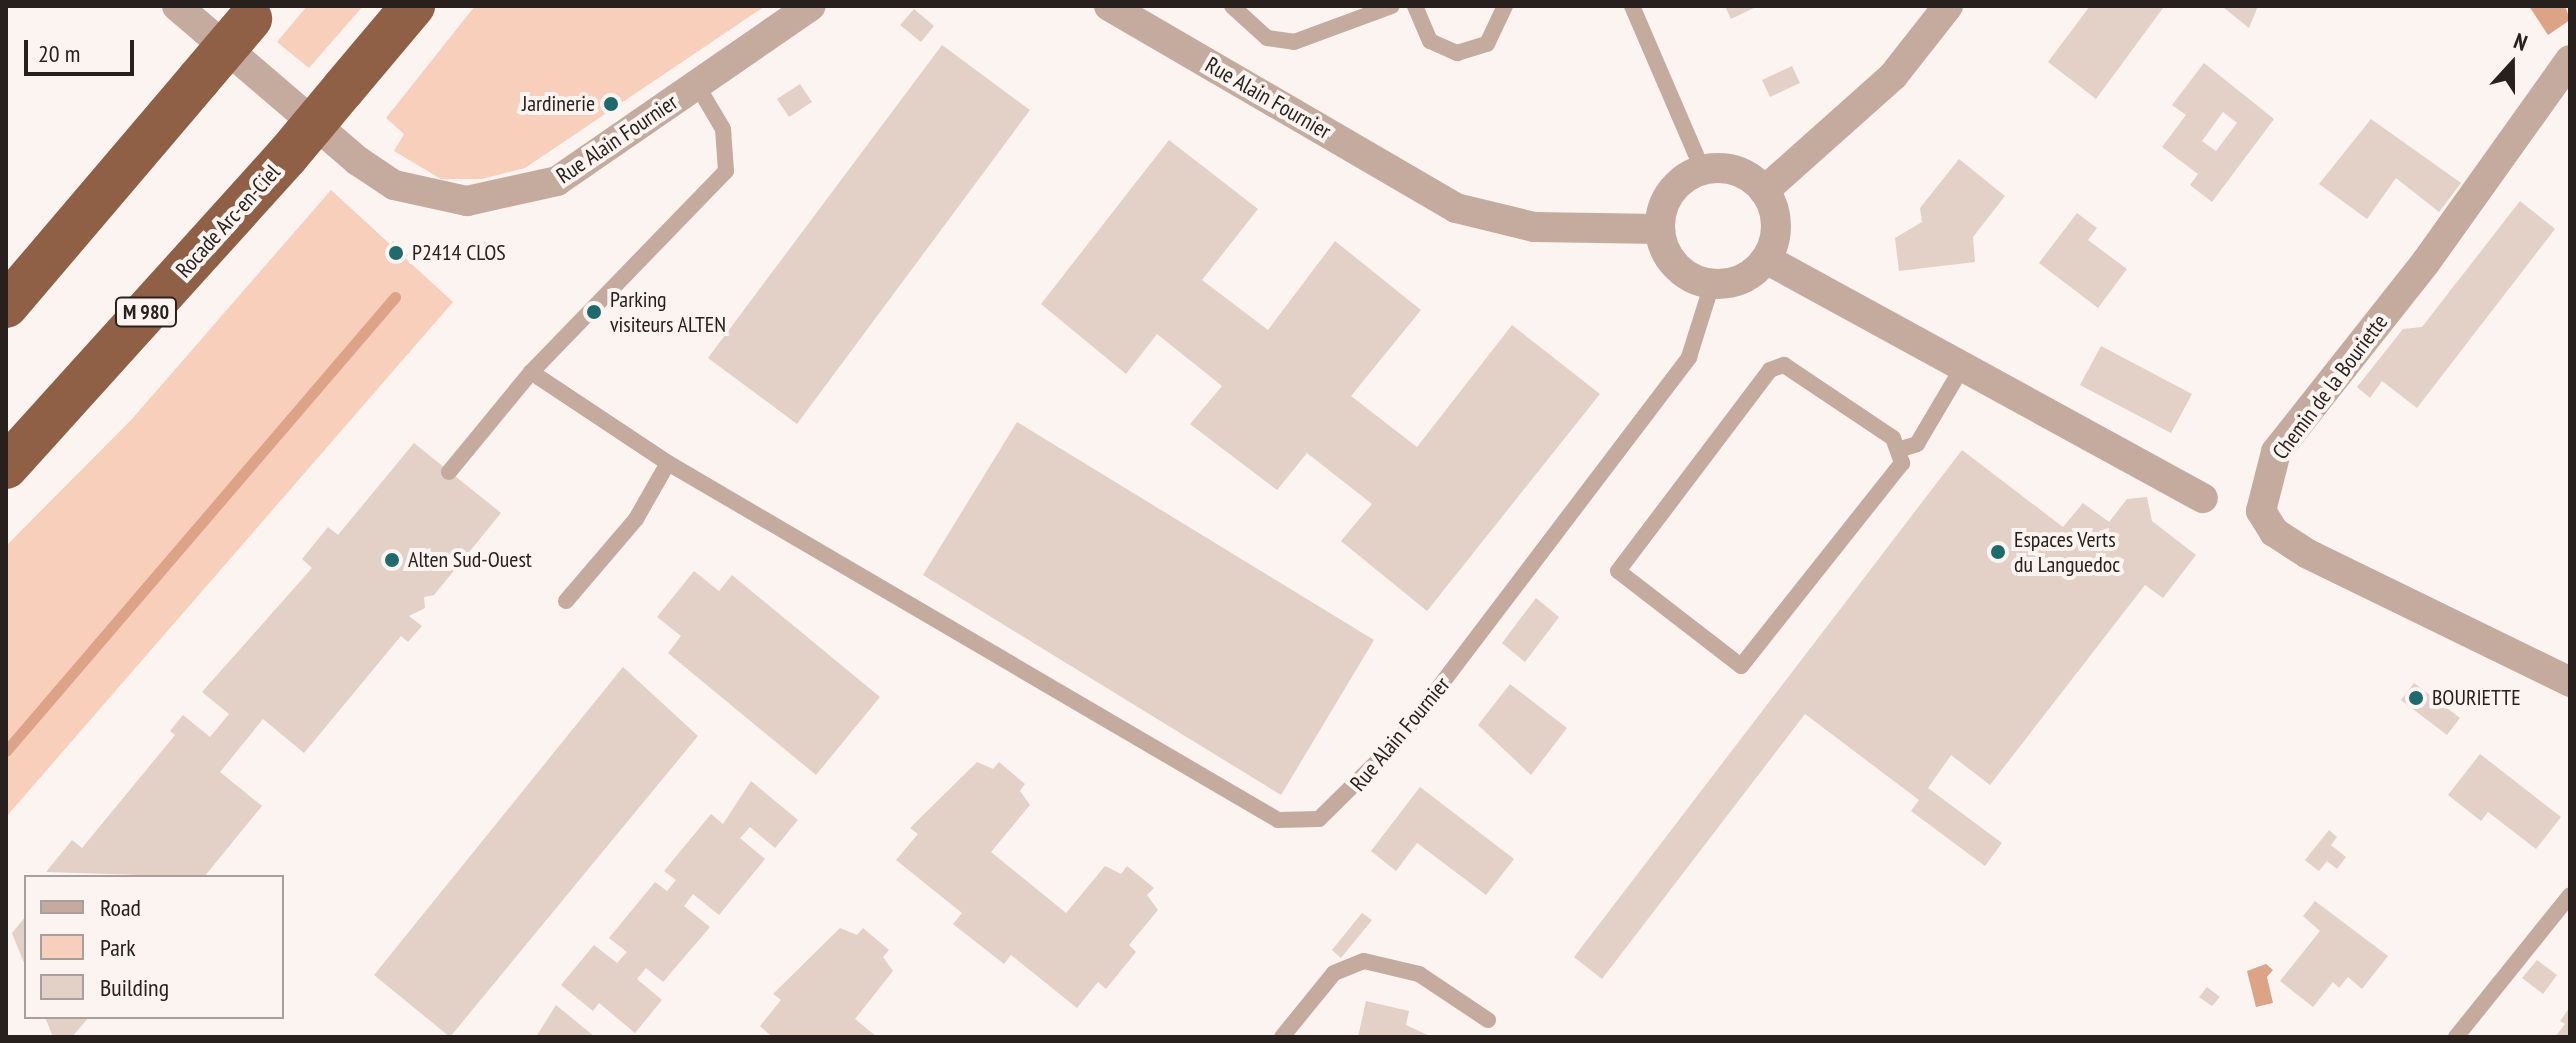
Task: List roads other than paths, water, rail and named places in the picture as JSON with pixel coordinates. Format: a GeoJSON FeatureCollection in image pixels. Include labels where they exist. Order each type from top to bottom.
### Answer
{"type":"FeatureCollection","features":[{"type":"Feature","properties":{"kind":"highway","name":"Rocade Arc-en-Ciel"},"geometry":{"type":"LineString","coordinates":[[6,467],[287,156],[413,6]]}},
{"type":"Feature","properties":{"kind":"highway"},"geometry":{"type":"LineString","coordinates":[[6,306],[250,19]]}},
{"type":"Feature","properties":{"kind":"street","name":"Rue Alain Fournier"},"geometry":{"type":"LineString","coordinates":[[177,6],[358,161],[427,196],[467,201],[533,191],[697,85],[811,6]]}},
{"type":"Feature","properties":{"kind":"street","name":"Rue Alain Fournier"},"geometry":{"type":"LineString","coordinates":[[1109,6],[1456,208],[1534,227],[1660,229]]}},
{"type":"Feature","properties":{"kind":"street"},"geometry":{"type":"LineString","coordinates":[[1764,191],[1893,76],[1948,6]]}},
{"type":"Feature","properties":{"kind":"street","name":"Chemin de la Bouriette"},"geometry":{"type":"LineString","coordinates":[[2570,60],[2426,262],[2276,452],[2261,511],[2274,532],[2308,554],[2570,682]]}},
{"type":"Feature","properties":{"kind":"street"},"geometry":{"type":"LineString","coordinates":[[1703,171],[1737,172],[1764,191],[1776,232],[1766,259],[1732,283],[1712,284],[1675,266],[1660,229],[1671,192],[1703,171]]}},
{"type":"Feature","properties":{"kind":"street"},"geometry":{"type":"LineString","coordinates":[[1766,259],[2203,498]]}},
{"type":"Feature","properties":{"kind":"lane"},"geometry":{"type":"LineString","coordinates":[[1232,6],[1267,38],[1294,42],[1392,6]]}},
{"type":"Feature","properties":{"kind":"lane"},"geometry":{"type":"LineString","coordinates":[[1415,6],[1430,41],[1457,53],[1487,44],[1505,6]]}},
{"type":"Feature","properties":{"kind":"lane"},"geometry":{"type":"LineString","coordinates":[[1632,6],[1703,171]]}},
{"type":"Feature","properties":{"kind":"lane"},"geometry":{"type":"LineString","coordinates":[[449,472],[531,372],[726,171],[723,129],[697,85]]}},
{"type":"Feature","properties":{"kind":"lane","name":"Rue Alain Fournier"},"geometry":{"type":"LineString","coordinates":[[531,372],[668,463],[898,594],[1278,820],[1319,819],[1398,741],[1671,382],[1703,329],[1712,284]]}},
{"type":"Feature","properties":{"kind":"lane"},"geometry":{"type":"LineString","coordinates":[[1901,449],[1917,444],[1962,368]]}},
{"type":"Feature","properties":{"kind":"lane"},"geometry":{"type":"LineString","coordinates":[[1797,369],[1901,449],[1902,463],[1741,666],[1618,571],[1770,370],[1797,369]]}},
{"type":"Feature","properties":{"kind":"lane"},"geometry":{"type":"LineString","coordinates":[[566,601],[636,519],[668,463]]}},
{"type":"Feature","properties":{"kind":"lane"},"geometry":{"type":"LineString","coordinates":[[2456,1037],[2570,895]]}},
{"type":"Feature","properties":{"kind":"lane"},"geometry":{"type":"LineString","coordinates":[[1282,1037],[1334,973],[1364,961],[1419,974],[1488,1020]]}},
{"type":"Feature","properties":{"kind":"waterway"},"geometry":{"type":"LineString","coordinates":[[6,751],[395,297]]}},
{"type":"Feature","properties":{"kind":"place","name":"Jardinerie"},"geometry":{"type":"Point","coordinates":[611,104]}},
{"type":"Feature","properties":{"kind":"place","name":"P2414 CLOS"},"geometry":{"type":"Point","coordinates":[396,253]}},
{"type":"Feature","properties":{"kind":"place","name":"Parking visiteurs ALTEN"},"geometry":{"type":"Point","coordinates":[594,312]}},
{"type":"Feature","properties":{"kind":"place","name":"Espaces Verts du Languedoc"},"geometry":{"type":"Point","coordinates":[1998,552]}},
{"type":"Feature","properties":{"kind":"place","name":"Alten Sud-Ouest"},"geometry":{"type":"Point","coordinates":[392,560]}},
{"type":"Feature","properties":{"kind":"place","name":"BOURIETTE"},"geometry":{"type":"Point","coordinates":[2416,698]}}]}
